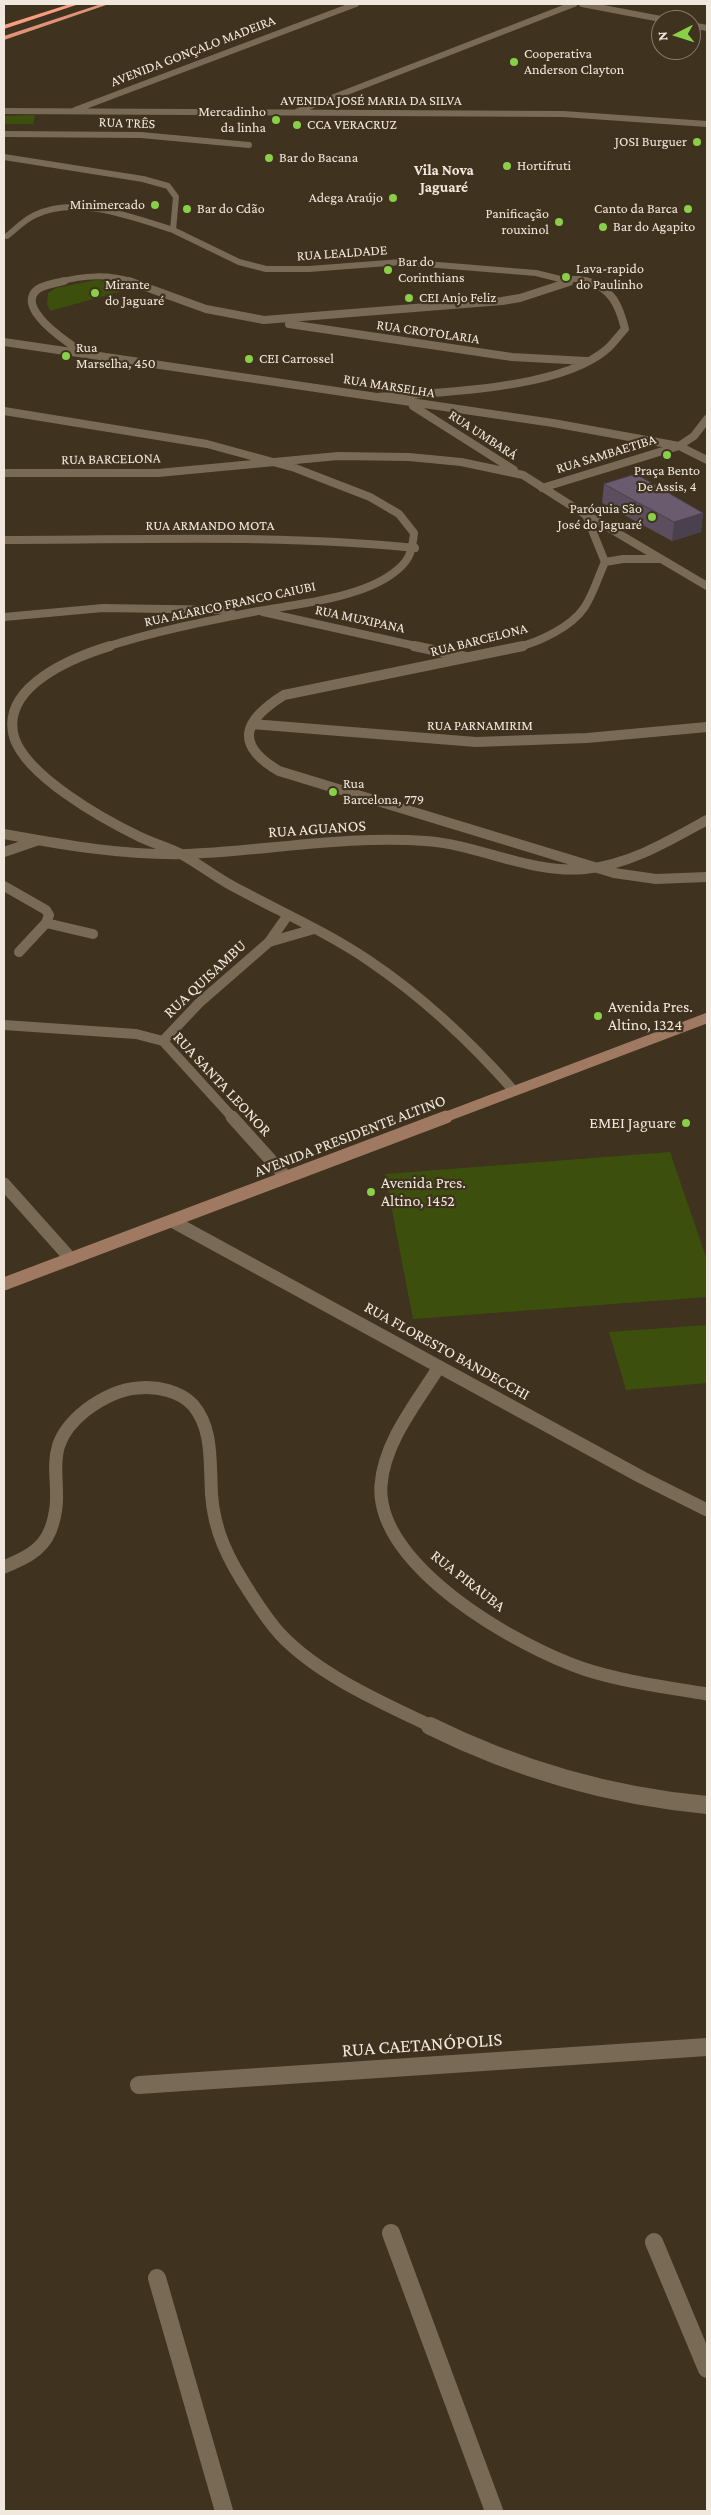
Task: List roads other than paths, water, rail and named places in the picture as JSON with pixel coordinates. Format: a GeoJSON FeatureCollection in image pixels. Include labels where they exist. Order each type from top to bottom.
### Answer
{"type":"FeatureCollection","features":[{"type":"Feature","properties":{"kind":"highway"},"geometry":{"type":"LineString","coordinates":[[4,27],[76,4]]}},
{"type":"Feature","properties":{"kind":"highway"},"geometry":{"type":"LineString","coordinates":[[4,38],[106,4]]}},
{"type":"Feature","properties":{"kind":"main road","name":"AVENIDA PRESIDENTE ALTINO"},"geometry":{"type":"LineString","coordinates":[[4,1284],[707,1018]]}},
{"type":"Feature","properties":{"kind":"street","name":"AVENIDA GONÇALO MADEIRA"},"geometry":{"type":"LineString","coordinates":[[68,112],[356,4]]}},
{"type":"Feature","properties":{"kind":"street"},"geometry":{"type":"LineString","coordinates":[[291,114],[574,4]]}},
{"type":"Feature","properties":{"kind":"street"},"geometry":{"type":"LineString","coordinates":[[582,4],[651,17]]}},
{"type":"Feature","properties":{"kind":"street","name":"AVENIDA JOSÉ MARIA DA SILVA"},"geometry":{"type":"LineString","coordinates":[[4,111],[573,114],[707,124]]}},
{"type":"Feature","properties":{"kind":"street","name":"RUA TRÊS"},"geometry":{"type":"LineString","coordinates":[[4,134],[141,135],[250,145]]}},
{"type":"Feature","properties":{"kind":"street"},"geometry":{"type":"LineString","coordinates":[[4,157],[143,179],[168,186],[176,197],[173,230]]}},
{"type":"Feature","properties":{"kind":"street","name":"RUA LEALDADE"},"geometry":{"type":"LineString","coordinates":[[5,236],[35,216],[67,209],[98,211],[173,230],[239,262],[266,269],[309,269],[401,262],[536,273],[600,285],[609,292],[620,308],[625,329],[618,341],[589,361],[560,373],[472,400],[378,397]]}},
{"type":"Feature","properties":{"kind":"street"},"geometry":{"type":"LineString","coordinates":[[84,353],[55,334],[40,319],[33,303],[33,296],[38,289],[70,279],[115,276],[206,309],[264,320],[346,315],[502,301],[520,298],[554,285],[579,280]]}},
{"type":"Feature","properties":{"kind":"street"},"geometry":{"type":"LineString","coordinates":[[333,331],[346,315]]}},
{"type":"Feature","properties":{"kind":"street","name":"RUA CROTOLARIA"},"geometry":{"type":"LineString","coordinates":[[264,320],[512,357],[589,361]]}},
{"type":"Feature","properties":{"kind":"street","name":"RUA MARSELHA"},"geometry":{"type":"LineString","coordinates":[[4,342],[405,401],[472,400],[553,423],[679,446],[707,460]]}},
{"type":"Feature","properties":{"kind":"street","name":"RUA UMBARÁ"},"geometry":{"type":"LineString","coordinates":[[405,401],[523,475]]}},
{"type":"Feature","properties":{"kind":"street"},"geometry":{"type":"LineString","coordinates":[[4,412],[207,444],[352,488],[390,506],[408,521],[414,530],[415,548]]}},
{"type":"Feature","properties":{"kind":"street"},"geometry":{"type":"LineString","coordinates":[[679,446],[694,436],[707,419]]}},
{"type":"Feature","properties":{"kind":"street","name":"RUA SAMBAETIBA"},"geometry":{"type":"LineString","coordinates":[[542,488],[679,446]]}},
{"type":"Feature","properties":{"kind":"street","name":"RUA BARCELONA"},"geometry":{"type":"LineString","coordinates":[[4,473],[158,473],[347,455],[388,455],[460,462],[523,475],[586,515],[707,586]]}},
{"type":"Feature","properties":{"kind":"street"},"geometry":{"type":"LineString","coordinates":[[586,515],[605,562],[623,559],[660,559]]}},
{"type":"Feature","properties":{"kind":"street","name":"RUA ARMANDO MOTA"},"geometry":{"type":"LineString","coordinates":[[4,540],[276,540],[366,543],[415,548]]}},
{"type":"Feature","properties":{"kind":"street","name":"RUA ALARICO FRANCO CAIUBI"},"geometry":{"type":"LineString","coordinates":[[415,548],[404,566],[390,578],[367,588],[318,600],[174,627],[94,650],[48,672],[39,680],[13,708],[14,736],[25,757],[51,781],[132,833],[181,854],[210,874],[367,959],[408,990],[499,1074],[514,1092]]}},
{"type":"Feature","properties":{"kind":"street","name":"RUA BARCELONA"},"geometry":{"type":"LineString","coordinates":[[252,724],[270,703],[284,695],[470,658],[525,645],[576,618],[594,591],[605,562]]}},
{"type":"Feature","properties":{"kind":"street","name":"RUA MUXIPANA"},"geometry":{"type":"LineString","coordinates":[[4,617],[103,608],[257,611],[470,658]]}},
{"type":"Feature","properties":{"kind":"street"},"geometry":{"type":"LineString","coordinates":[[252,724],[249,740],[256,757],[279,771],[634,878],[707,878]]}},
{"type":"Feature","properties":{"kind":"street","name":"RUA PARNAMIRIM"},"geometry":{"type":"LineString","coordinates":[[252,724],[432,740],[476,742],[587,738],[707,727]]}},
{"type":"Feature","properties":{"kind":"street"},"geometry":{"type":"LineString","coordinates":[[596,868],[643,854],[707,820]]}},
{"type":"Feature","properties":{"kind":"street","name":"RUA AGUANOS"},"geometry":{"type":"LineString","coordinates":[[4,834],[103,848],[181,854],[372,840],[403,840],[456,844],[552,868],[566,870],[596,868]]}},
{"type":"Feature","properties":{"kind":"street","name":"RUA AGUANOS"},"geometry":{"type":"LineString","coordinates":[[4,852],[38,840]]}},
{"type":"Feature","properties":{"kind":"street"},"geometry":{"type":"LineString","coordinates":[[4,886],[46,910],[49,915],[46,923],[19,952]]}},
{"type":"Feature","properties":{"kind":"street","name":"RUA QUISAMBU"},"geometry":{"type":"LineString","coordinates":[[163,1041],[199,1003],[269,942],[288,916]]}},
{"type":"Feature","properties":{"kind":"street"},"geometry":{"type":"LineString","coordinates":[[46,923],[93,934]]}},
{"type":"Feature","properties":{"kind":"street","name":"RUA QUISAMBU"},"geometry":{"type":"LineString","coordinates":[[269,942],[314,930]]}},
{"type":"Feature","properties":{"kind":"street","name":"RUA SANTA LEONOR"},"geometry":{"type":"LineString","coordinates":[[4,1025],[136,1034],[163,1041],[286,1177]]}},
{"type":"Feature","properties":{"kind":"street"},"geometry":{"type":"LineString","coordinates":[[4,1184],[71,1259]]}},
{"type":"Feature","properties":{"kind":"street","name":"RUA FLORESTO BANDECCHI"},"geometry":{"type":"LineString","coordinates":[[172,1221],[643,1478],[707,1510]]}},
{"type":"Feature","properties":{"kind":"street","name":"RUA PIRAUBA"},"geometry":{"type":"LineString","coordinates":[[439,1367],[403,1425],[384,1467],[381,1482],[380,1502],[384,1516],[390,1531],[405,1552],[472,1610],[517,1639],[546,1654],[584,1669],[644,1683],[707,1694]]}},
{"type":"Feature","properties":{"kind":"street"},"geometry":{"type":"LineString","coordinates":[[4,1567],[35,1555],[48,1538],[56,1511],[58,1441],[68,1425],[104,1399],[130,1388],[154,1388],[179,1393],[196,1406],[206,1424],[210,1449],[210,1485],[216,1528],[256,1603],[272,1625],[300,1654],[408,1715],[493,1755],[600,1788],[648,1798],[707,1804]]}},
{"type":"Feature","properties":{"kind":"street","name":"RUA CAETANÓPOLIS"},"geometry":{"type":"LineString","coordinates":[[139,2086],[707,2047]]}},
{"type":"Feature","properties":{"kind":"street"},"geometry":{"type":"LineString","coordinates":[[391,2233],[494,2511]]}},
{"type":"Feature","properties":{"kind":"street"},"geometry":{"type":"LineString","coordinates":[[654,2242],[707,2369]]}},
{"type":"Feature","properties":{"kind":"street"},"geometry":{"type":"LineString","coordinates":[[157,2278],[224,2511]]}},
{"type":"Feature","properties":{"kind":"place","name":"Cooperativa Anderson Clayton"},"geometry":{"type":"Point","coordinates":[514,62]}},
{"type":"Feature","properties":{"kind":"place","name":"Mercadinho da linha"},"geometry":{"type":"Point","coordinates":[276,120]}},
{"type":"Feature","properties":{"kind":"place","name":"CCA VERACRUZ"},"geometry":{"type":"Point","coordinates":[297,125]}},
{"type":"Feature","properties":{"kind":"place","name":"JOSI Burguer"},"geometry":{"type":"Point","coordinates":[697,142]}},
{"type":"Feature","properties":{"kind":"place","name":"Bar do Bacana"},"geometry":{"type":"Point","coordinates":[269,158]}},
{"type":"Feature","properties":{"kind":"place","name":"Hortifruti"},"geometry":{"type":"Point","coordinates":[507,166]}},
{"type":"Feature","properties":{"kind":"place","name":"Adega Araújo"},"geometry":{"type":"Point","coordinates":[393,198]}},
{"type":"Feature","properties":{"kind":"place","name":"Minimercado"},"geometry":{"type":"Point","coordinates":[155,205]}},
{"type":"Feature","properties":{"kind":"place","name":"Bar do Cdão"},"geometry":{"type":"Point","coordinates":[187,209]}},
{"type":"Feature","properties":{"kind":"place","name":"Canto da Barca"},"geometry":{"type":"Point","coordinates":[688,209]}},
{"type":"Feature","properties":{"kind":"place","name":"Panificação rouxinol"},"geometry":{"type":"Point","coordinates":[559,222]}},
{"type":"Feature","properties":{"kind":"place","name":"Bar do Agapito"},"geometry":{"type":"Point","coordinates":[603,227]}},
{"type":"Feature","properties":{"kind":"place","name":"Bar do Corinthians"},"geometry":{"type":"Point","coordinates":[388,270]}},
{"type":"Feature","properties":{"kind":"place","name":"Lava-rapido do Paulinho"},"geometry":{"type":"Point","coordinates":[566,277]}},
{"type":"Feature","properties":{"kind":"place","name":"Mirante do Jaguaré"},"geometry":{"type":"Point","coordinates":[95,293]}},
{"type":"Feature","properties":{"kind":"place","name":"CEI Anjo Feliz"},"geometry":{"type":"Point","coordinates":[409,298]}},
{"type":"Feature","properties":{"kind":"place","name":"Rua Marselha, 450"},"geometry":{"type":"Point","coordinates":[66,356]}},
{"type":"Feature","properties":{"kind":"place","name":"CEI Carrossel"},"geometry":{"type":"Point","coordinates":[249,359]}},
{"type":"Feature","properties":{"kind":"place","name":"Praça Bento De Assis, 4"},"geometry":{"type":"Point","coordinates":[667,455]}},
{"type":"Feature","properties":{"kind":"place","name":"Paróquia São José do Jaguaré"},"geometry":{"type":"Point","coordinates":[652,517]}},
{"type":"Feature","properties":{"kind":"place","name":"Rua Barcelona, 779"},"geometry":{"type":"Point","coordinates":[333,792]}},
{"type":"Feature","properties":{"kind":"place","name":"Avenida Pres. Altino, 1324"},"geometry":{"type":"Point","coordinates":[598,1016]}},
{"type":"Feature","properties":{"kind":"place","name":"EMEI Jaguare"},"geometry":{"type":"Point","coordinates":[686,1123]}},
{"type":"Feature","properties":{"kind":"place","name":"Avenida Pres. Altino, 1452"},"geometry":{"type":"Point","coordinates":[371,1192]}},
{"type":"Feature","properties":{"kind":"district","name":"Vila Nova Jaguaré"},"geometry":{"type":"Point","coordinates":[444,178]}}]}
